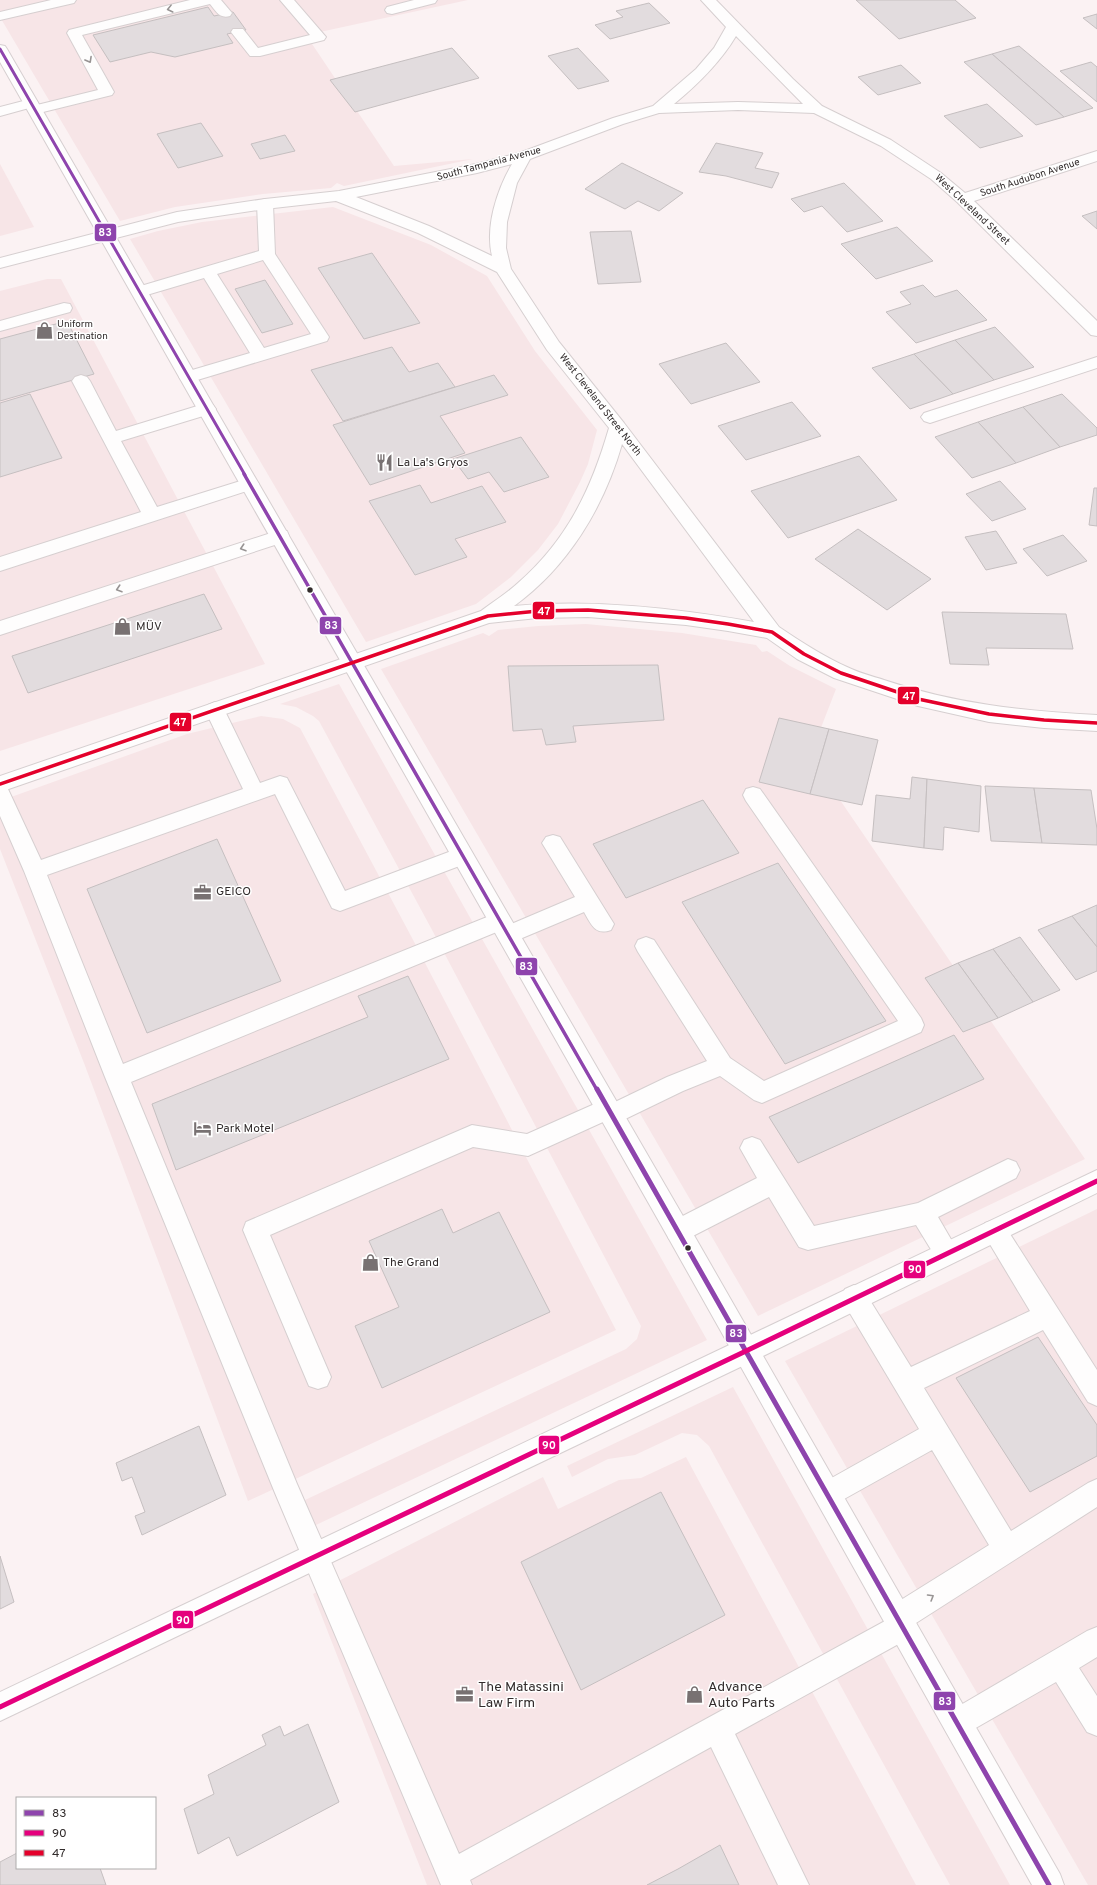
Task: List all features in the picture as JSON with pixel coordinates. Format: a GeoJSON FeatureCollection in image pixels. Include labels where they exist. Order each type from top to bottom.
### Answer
{"type":"FeatureCollection","features":[{"type":"Feature","properties":{"kind":"street"},"geometry":{"type":"LineString","coordinates":[[0,16],[69,0]]}},
{"type":"Feature","properties":{"kind":"street"},"geometry":{"type":"LineString","coordinates":[[0,112],[107,92],[74,33],[208,0]]}},
{"type":"Feature","properties":{"kind":"street"},"geometry":{"type":"LineString","coordinates":[[214,0],[225,13]]}},
{"type":"Feature","properties":{"kind":"street"},"geometry":{"type":"LineString","coordinates":[[238,32],[255,53],[319,37],[287,0]]}},
{"type":"Feature","properties":{"kind":"street"},"geometry":{"type":"LineString","coordinates":[[392,10],[430,0]]}},
{"type":"Feature","properties":{"kind":"street","name":"West Cleveland Street"},"geometry":{"type":"LineString","coordinates":[[708,0],[788,82],[817,109],[886,143],[936,176],[963,199],[1097,331]]}},
{"type":"Feature","properties":{"kind":"street","name":"South Tampania Avenue"},"geometry":{"type":"LineString","coordinates":[[658,109],[675,96],[706,67],[728,38],[734,26]]}},
{"type":"Feature","properties":{"kind":"street"},"geometry":{"type":"LineString","coordinates":[[0,49],[678,1231],[1049,1885]]}},
{"type":"Feature","properties":{"kind":"street","name":"South Tampania Avenue"},"geometry":{"type":"LineString","coordinates":[[0,263],[177,217],[265,204],[339,196],[429,179],[524,156],[618,121],[658,109],[731,106],[817,109]]}},
{"type":"Feature","properties":{"kind":"street","name":"West Cleveland Street North"},"geometry":{"type":"LineString","coordinates":[[524,156],[509,183],[499,222],[498,248],[503,269],[554,346],[618,427],[772,632]]}},
{"type":"Feature","properties":{"kind":"street","name":"South Audubon Avenue"},"geometry":{"type":"LineString","coordinates":[[963,199],[1097,156]]}},
{"type":"Feature","properties":{"kind":"street","name":"South Tampania Avenue"},"geometry":{"type":"LineString","coordinates":[[339,196],[381,211],[444,237],[503,269]]}},
{"type":"Feature","properties":{"kind":"street"},"geometry":{"type":"LineString","coordinates":[[188,377],[321,337],[294,297],[277,284],[267,254],[265,204]]}},
{"type":"Feature","properties":{"kind":"street"},"geometry":{"type":"LineString","coordinates":[[140,292],[267,254]]}},
{"type":"Feature","properties":{"kind":"street"},"geometry":{"type":"LineString","coordinates":[[208,272],[232,298],[242,313],[251,328],[260,355]]}},
{"type":"Feature","properties":{"kind":"street"},"geometry":{"type":"LineString","coordinates":[[279,302],[294,297]]}},
{"type":"Feature","properties":{"kind":"street"},"geometry":{"type":"LineString","coordinates":[[0,326],[64,308]]}},
{"type":"Feature","properties":{"kind":"street"},"geometry":{"type":"LineString","coordinates":[[289,317],[305,312]]}},
{"type":"Feature","properties":{"kind":"street"},"geometry":{"type":"LineString","coordinates":[[930,417],[1097,362]]}},
{"type":"Feature","properties":{"kind":"street"},"geometry":{"type":"LineString","coordinates":[[81,381],[152,516]]}},
{"type":"Feature","properties":{"kind":"street"},"geometry":{"type":"LineString","coordinates":[[112,438],[207,409]]}},
{"type":"Feature","properties":{"kind":"street"},"geometry":{"type":"LineString","coordinates":[[488,616],[528,585],[557,555],[578,528],[592,503],[608,466],[618,427]]}},
{"type":"Feature","properties":{"kind":"street"},"geometry":{"type":"LineString","coordinates":[[0,564],[250,484]]}},
{"type":"Feature","properties":{"kind":"street"},"geometry":{"type":"LineString","coordinates":[[0,628],[280,536]]}},
{"type":"Feature","properties":{"kind":"street"},"geometry":{"type":"LineString","coordinates":[[0,784],[488,616],[538,611],[588,610],[686,618],[772,632],[804,654],[841,673],[918,699],[989,714],[1044,720],[1097,723]]}},
{"type":"Feature","properties":{"kind":"street"},"geometry":{"type":"LineString","coordinates":[[216,710],[255,793]]}},
{"type":"Feature","properties":{"kind":"street"},"geometry":{"type":"LineString","coordinates":[[35,871],[280,784],[340,902],[462,856]]}},
{"type":"Feature","properties":{"kind":"street"},"geometry":{"type":"LineString","coordinates":[[0,793],[35,871],[117,1077],[316,1556],[454,1880],[900,1622],[1008,1549],[1097,1492]]}},
{"type":"Feature","properties":{"kind":"street"},"geometry":{"type":"LineString","coordinates":[[646,946],[722,1065],[762,1093],[913,1025],[753,795]]}},
{"type":"Feature","properties":{"kind":"street"},"geometry":{"type":"LineString","coordinates":[[553,843],[603,924]]}},
{"type":"Feature","properties":{"kind":"street"},"geometry":{"type":"LineString","coordinates":[[117,1077],[504,928],[589,900]]}},
{"type":"Feature","properties":{"kind":"street"},"geometry":{"type":"LineString","coordinates":[[318,1377],[255,1230],[472,1136],[528,1145],[722,1065]]}},
{"type":"Feature","properties":{"kind":"street"},"geometry":{"type":"LineString","coordinates":[[752,1148],[772,1183],[808,1239],[922,1213],[1008,1170]]}},
{"type":"Feature","properties":{"kind":"street"},"geometry":{"type":"LineString","coordinates":[[0,1707],[746,1351],[1097,1181]]}},
{"type":"Feature","properties":{"kind":"street"},"geometry":{"type":"LineString","coordinates":[[678,1231],[772,1183]]}},
{"type":"Feature","properties":{"kind":"street"},"geometry":{"type":"LineString","coordinates":[[922,1213],[947,1253]]}},
{"type":"Feature","properties":{"kind":"street"},"geometry":{"type":"LineString","coordinates":[[994,1231],[1097,1393]]}},
{"type":"Feature","properties":{"kind":"street"},"geometry":{"type":"LineString","coordinates":[[854,1298],[1008,1549]]}},
{"type":"Feature","properties":{"kind":"street"},"geometry":{"type":"LineString","coordinates":[[906,1383],[1048,1315]]}},
{"type":"Feature","properties":{"kind":"street"},"geometry":{"type":"LineString","coordinates":[[828,1494],[937,1433]]}},
{"type":"Feature","properties":{"kind":"street"},"geometry":{"type":"LineString","coordinates":[[957,1723],[1097,1640]]}},
{"type":"Feature","properties":{"kind":"street"},"geometry":{"type":"LineString","coordinates":[[1060,1663],[1097,1722]]}},
{"type":"Feature","properties":{"kind":"street"},"geometry":{"type":"LineString","coordinates":[[717,1728],[794,1885]]}},
{"type":"Feature","properties":{"kind":"shaded area"},"geometry":{"type":"Polygon","coordinates":[[[0,0],[468,0],[306,35],[394,166],[473,159],[344,186],[337,183],[331,188],[263,194],[175,207],[120,221],[0,17],[0,0]]]}},
{"type":"Feature","properties":{"kind":"shaded area"},"geometry":{"type":"Polygon","coordinates":[[[0,164],[34,227],[0,236],[0,164]]]}},
{"type":"Feature","properties":{"kind":"shaded area"},"geometry":{"type":"Polygon","coordinates":[[[333,207],[431,245],[487,276],[535,351],[597,430],[588,464],[558,524],[538,550],[511,577],[476,604],[366,642],[130,239],[158,231],[202,222],[333,207]]]}},
{"type":"Feature","properties":{"kind":"shaded area"},"geometry":{"type":"Polygon","coordinates":[[[47,279],[61,279],[265,664],[0,751],[0,291],[47,279]]]}},
{"type":"Feature","properties":{"kind":"shaded area"},"geometry":{"type":"Polygon","coordinates":[[[586,624],[682,633],[756,645],[762,652],[767,651],[790,666],[836,689],[810,756],[1085,1159],[758,1316],[381,669],[483,633],[489,636],[498,630],[538,626],[586,624]]]}},
{"type":"Feature","properties":{"kind":"shaded area"},"geometry":{"type":"Polygon","coordinates":[[[339,684],[707,1340],[299,1533],[288,1508],[626,1349],[637,1339],[641,1326],[431,928],[319,721],[296,707],[280,704],[339,684]]]}},
{"type":"Feature","properties":{"kind":"shaded area"},"geometry":{"type":"Polygon","coordinates":[[[261,716],[283,719],[300,728],[411,936],[616,1330],[248,1501],[84,1063],[0,849],[0,801],[187,734],[261,716]]]}},
{"type":"Feature","properties":{"kind":"shaded area"},"geometry":{"type":"Polygon","coordinates":[[[1097,1209],[1097,1885],[1088,1885],[785,1361],[1097,1209]]]}},
{"type":"Feature","properties":{"kind":"shaded area"},"geometry":{"type":"Polygon","coordinates":[[[733,1387],[1010,1885],[950,1885],[709,1446],[697,1435],[682,1433],[635,1455],[608,1459],[572,1477],[567,1466],[733,1387]]]}},
{"type":"Feature","properties":{"kind":"shaded area"},"geometry":{"type":"Polygon","coordinates":[[[686,1457],[916,1885],[427,1885],[313,1594],[543,1477],[558,1509],[619,1480],[641,1478],[686,1457]]]}},
{"type":"Feature","properties":{"kind":"building"},"geometry":{"type":"Polygon","coordinates":[[[856,0],[955,0],[976,18],[899,39],[856,0]]]}},
{"type":"Feature","properties":{"kind":"building"},"geometry":{"type":"Polygon","coordinates":[[[649,3],[670,23],[610,39],[595,25],[623,17],[616,11],[649,3]]]}},
{"type":"Feature","properties":{"kind":"building"},"geometry":{"type":"Polygon","coordinates":[[[208,7],[214,16],[233,12],[246,30],[227,34],[233,43],[175,57],[151,52],[110,62],[93,35],[208,7]]]}},
{"type":"Feature","properties":{"kind":"building"},"geometry":{"type":"Polygon","coordinates":[[[1097,14],[1097,29],[1083,18],[1097,14]]]}},
{"type":"Feature","properties":{"kind":"building"},"geometry":{"type":"Polygon","coordinates":[[[1019,46],[1093,108],[1064,117],[992,54],[1019,46]]]}},
{"type":"Feature","properties":{"kind":"building"},"geometry":{"type":"Polygon","coordinates":[[[452,48],[479,78],[355,112],[330,80],[452,48]]]}},
{"type":"Feature","properties":{"kind":"building"},"geometry":{"type":"Polygon","coordinates":[[[578,48],[609,81],[578,89],[548,56],[578,48]]]}},
{"type":"Feature","properties":{"kind":"building"},"geometry":{"type":"Polygon","coordinates":[[[992,54],[1064,117],[1036,125],[964,62],[992,54]]]}},
{"type":"Feature","properties":{"kind":"building"},"geometry":{"type":"Polygon","coordinates":[[[1091,62],[1097,67],[1097,102],[1060,71],[1091,62]]]}},
{"type":"Feature","properties":{"kind":"building"},"geometry":{"type":"Polygon","coordinates":[[[901,65],[921,83],[878,95],[858,77],[901,65]]]}},
{"type":"Feature","properties":{"kind":"building"},"geometry":{"type":"Polygon","coordinates":[[[987,104],[1023,136],[980,148],[944,116],[987,104]]]}},
{"type":"Feature","properties":{"kind":"building"},"geometry":{"type":"Polygon","coordinates":[[[201,123],[223,156],[178,168],[157,134],[201,123]]]}},
{"type":"Feature","properties":{"kind":"building"},"geometry":{"type":"Polygon","coordinates":[[[285,135],[295,151],[260,159],[251,144],[285,135]]]}},
{"type":"Feature","properties":{"kind":"building"},"geometry":{"type":"Polygon","coordinates":[[[716,143],[763,153],[755,168],[779,173],[772,188],[726,176],[699,172],[716,143]]]}},
{"type":"Feature","properties":{"kind":"building"},"geometry":{"type":"Polygon","coordinates":[[[622,163],[683,193],[659,211],[638,201],[625,209],[585,189],[622,163]]]}},
{"type":"Feature","properties":{"kind":"building"},"geometry":{"type":"Polygon","coordinates":[[[844,183],[883,221],[847,232],[822,206],[804,212],[791,199],[844,183]]]}},
{"type":"Feature","properties":{"kind":"building"},"geometry":{"type":"Polygon","coordinates":[[[1097,211],[1097,229],[1082,216],[1097,211]]]}},
{"type":"Feature","properties":{"kind":"building"},"geometry":{"type":"Polygon","coordinates":[[[897,227],[933,261],[876,279],[841,244],[897,227]]]}},
{"type":"Feature","properties":{"kind":"building"},"geometry":{"type":"Polygon","coordinates":[[[631,231],[641,282],[598,284],[590,232],[631,231]]]}},
{"type":"Feature","properties":{"kind":"building"},"geometry":{"type":"Polygon","coordinates":[[[372,253],[420,323],[364,339],[318,268],[372,253]]]}},
{"type":"Feature","properties":{"kind":"building"},"geometry":{"type":"Polygon","coordinates":[[[265,280],[293,324],[262,333],[235,289],[265,280]]]}},
{"type":"Feature","properties":{"kind":"building"},"geometry":{"type":"Polygon","coordinates":[[[923,285],[935,297],[957,290],[987,320],[916,343],[886,312],[911,304],[900,292],[923,285]]]}},
{"type":"Feature","properties":{"kind":"building"},"geometry":{"type":"Polygon","coordinates":[[[67,321],[94,374],[0,401],[0,339],[67,321]]]}},
{"type":"Feature","properties":{"kind":"building"},"geometry":{"type":"Polygon","coordinates":[[[995,327],[1034,367],[994,380],[955,340],[995,327]]]}},
{"type":"Feature","properties":{"kind":"building"},"geometry":{"type":"Polygon","coordinates":[[[955,340],[994,380],[953,394],[914,354],[955,340]]]}},
{"type":"Feature","properties":{"kind":"building"},"geometry":{"type":"Polygon","coordinates":[[[726,343],[760,382],[691,404],[659,364],[726,343]]]}},
{"type":"Feature","properties":{"kind":"building"},"geometry":{"type":"Polygon","coordinates":[[[392,347],[409,372],[438,363],[455,387],[343,421],[311,370],[392,347]]]}},
{"type":"Feature","properties":{"kind":"building"},"geometry":{"type":"Polygon","coordinates":[[[914,354],[953,394],[910,409],[872,368],[914,354]]]}},
{"type":"Feature","properties":{"kind":"building"},"geometry":{"type":"Polygon","coordinates":[[[494,375],[508,395],[440,416],[465,453],[370,485],[333,425],[494,375]]]}},
{"type":"Feature","properties":{"kind":"building"},"geometry":{"type":"Polygon","coordinates":[[[30,394],[62,458],[0,477],[0,403],[30,394]]]}},
{"type":"Feature","properties":{"kind":"building"},"geometry":{"type":"Polygon","coordinates":[[[1062,394],[1097,428],[1097,435],[1060,447],[1023,407],[1062,394]]]}},
{"type":"Feature","properties":{"kind":"building"},"geometry":{"type":"Polygon","coordinates":[[[792,402],[821,436],[746,460],[718,426],[792,402]]]}},
{"type":"Feature","properties":{"kind":"building"},"geometry":{"type":"Polygon","coordinates":[[[1023,407],[1060,447],[1016,463],[978,422],[1023,407]]]}},
{"type":"Feature","properties":{"kind":"building"},"geometry":{"type":"Polygon","coordinates":[[[978,422],[1016,463],[972,478],[935,437],[978,422]]]}},
{"type":"Feature","properties":{"kind":"building"},"geometry":{"type":"Polygon","coordinates":[[[521,437],[549,477],[504,492],[489,472],[468,479],[453,459],[521,437]]]}},
{"type":"Feature","properties":{"kind":"building"},"geometry":{"type":"Polygon","coordinates":[[[859,456],[897,500],[788,538],[751,491],[859,456]]]}},
{"type":"Feature","properties":{"kind":"building"},"geometry":{"type":"Polygon","coordinates":[[[1000,481],[1026,509],[992,521],[966,494],[1000,481]]]}},
{"type":"Feature","properties":{"kind":"building"},"geometry":{"type":"Polygon","coordinates":[[[420,485],[431,503],[482,486],[506,522],[455,539],[467,557],[415,575],[369,501],[420,485]]]}},
{"type":"Feature","properties":{"kind":"building"},"geometry":{"type":"Polygon","coordinates":[[[1094,488],[1097,488],[1097,526],[1089,525],[1094,488]]]}},
{"type":"Feature","properties":{"kind":"building"},"geometry":{"type":"Polygon","coordinates":[[[858,529],[931,579],[887,610],[815,559],[858,529]]]}},
{"type":"Feature","properties":{"kind":"building"},"geometry":{"type":"Polygon","coordinates":[[[996,531],[1017,563],[986,570],[965,537],[996,531]]]}},
{"type":"Feature","properties":{"kind":"building"},"geometry":{"type":"Polygon","coordinates":[[[1063,535],[1087,561],[1047,576],[1023,549],[1063,535]]]}},
{"type":"Feature","properties":{"kind":"building"},"geometry":{"type":"Polygon","coordinates":[[[204,594],[222,629],[28,693],[12,656],[204,594]]]}},
{"type":"Feature","properties":{"kind":"building"},"geometry":{"type":"Polygon","coordinates":[[[942,612],[1066,614],[1073,649],[986,648],[989,665],[950,664],[942,612]]]}},
{"type":"Feature","properties":{"kind":"building"},"geometry":{"type":"Polygon","coordinates":[[[658,665],[664,720],[573,726],[576,742],[546,745],[542,729],[513,731],[508,666],[658,665]]]}},
{"type":"Feature","properties":{"kind":"building"},"geometry":{"type":"Polygon","coordinates":[[[779,718],[829,729],[810,794],[759,782],[779,718]]]}},
{"type":"Feature","properties":{"kind":"building"},"geometry":{"type":"Polygon","coordinates":[[[829,729],[878,740],[862,805],[810,794],[829,729]]]}},
{"type":"Feature","properties":{"kind":"building"},"geometry":{"type":"Polygon","coordinates":[[[912,777],[927,779],[924,848],[872,841],[876,795],[910,799],[912,777]]]}},
{"type":"Feature","properties":{"kind":"building"},"geometry":{"type":"Polygon","coordinates":[[[927,779],[981,786],[979,832],[944,827],[943,850],[924,848],[927,779]]]}},
{"type":"Feature","properties":{"kind":"building"},"geometry":{"type":"Polygon","coordinates":[[[985,786],[1034,788],[1042,843],[991,841],[985,786]]]}},
{"type":"Feature","properties":{"kind":"building"},"geometry":{"type":"Polygon","coordinates":[[[1034,788],[1091,790],[1097,829],[1097,845],[1042,843],[1034,788]]]}},
{"type":"Feature","properties":{"kind":"building"},"geometry":{"type":"Polygon","coordinates":[[[703,800],[739,853],[626,898],[593,844],[703,800]]]}},
{"type":"Feature","properties":{"kind":"building"},"geometry":{"type":"Polygon","coordinates":[[[217,839],[281,981],[147,1033],[87,889],[217,839]]]}},
{"type":"Feature","properties":{"kind":"building"},"geometry":{"type":"Polygon","coordinates":[[[778,863],[886,1021],[785,1064],[682,902],[778,863]]]}},
{"type":"Feature","properties":{"kind":"building"},"geometry":{"type":"Polygon","coordinates":[[[1097,905],[1097,947],[1072,916],[1097,905]]]}},
{"type":"Feature","properties":{"kind":"building"},"geometry":{"type":"Polygon","coordinates":[[[1072,916],[1097,947],[1097,971],[1076,980],[1038,930],[1072,916]]]}},
{"type":"Feature","properties":{"kind":"building"},"geometry":{"type":"Polygon","coordinates":[[[1020,937],[1060,990],[1033,1002],[993,949],[1020,937]]]}},
{"type":"Feature","properties":{"kind":"building"},"geometry":{"type":"Polygon","coordinates":[[[993,949],[1033,1002],[998,1018],[958,963],[993,949]]]}},
{"type":"Feature","properties":{"kind":"building"},"geometry":{"type":"Polygon","coordinates":[[[958,963],[998,1018],[963,1032],[925,978],[958,963]]]}},
{"type":"Feature","properties":{"kind":"building"},"geometry":{"type":"Polygon","coordinates":[[[408,976],[449,1059],[176,1170],[152,1104],[368,1017],[358,996],[408,976]]]}},
{"type":"Feature","properties":{"kind":"building"},"geometry":{"type":"Polygon","coordinates":[[[954,1035],[984,1079],[798,1163],[769,1117],[954,1035]]]}},
{"type":"Feature","properties":{"kind":"building"},"geometry":{"type":"Polygon","coordinates":[[[442,1209],[453,1233],[499,1212],[550,1312],[382,1388],[355,1326],[399,1307],[369,1241],[442,1209]]]}},
{"type":"Feature","properties":{"kind":"building"},"geometry":{"type":"Polygon","coordinates":[[[1038,1337],[1097,1425],[1097,1456],[1030,1492],[956,1378],[1038,1337]]]}},
{"type":"Feature","properties":{"kind":"building"},"geometry":{"type":"Polygon","coordinates":[[[199,1426],[226,1495],[142,1535],[135,1516],[145,1512],[132,1477],[122,1481],[116,1463],[199,1426]]]}},
{"type":"Feature","properties":{"kind":"building"},"geometry":{"type":"Polygon","coordinates":[[[661,1492],[725,1615],[581,1690],[521,1562],[661,1492]]]}},
{"type":"Feature","properties":{"kind":"building"},"geometry":{"type":"Polygon","coordinates":[[[0,1556],[14,1602],[0,1609],[0,1556]]]}},
{"type":"Feature","properties":{"kind":"building"},"geometry":{"type":"Polygon","coordinates":[[[308,1724],[339,1802],[237,1856],[229,1837],[198,1854],[184,1809],[214,1794],[208,1775],[266,1745],[262,1735],[280,1726],[284,1736],[308,1724]]]}},
{"type":"Feature","properties":{"kind":"building"},"geometry":{"type":"Polygon","coordinates":[[[720,1845],[739,1885],[647,1885],[678,1869],[720,1845]]]}},
{"type":"Feature","properties":{"kind":"building"},"geometry":{"type":"Polygon","coordinates":[[[16,1854],[16,1869],[100,1869],[106,1885],[0,1885],[0,1862],[16,1854]]]}},
{"type":"Feature","properties":{"kind":"transit line","name":"83"},"geometry":{"type":"LineString","coordinates":[[0,49],[678,1231],[1049,1885]]}},
{"type":"Feature","properties":{"kind":"transit line","name":"47"},"geometry":{"type":"LineString","coordinates":[[0,784],[488,616],[538,611],[588,610],[686,618],[772,632],[804,654],[841,673],[918,699],[989,714],[1044,720],[1097,723]]}},
{"type":"Feature","properties":{"kind":"transit line","name":"90"},"geometry":{"type":"LineString","coordinates":[[0,1707],[746,1351],[1097,1181]]}},
{"type":"Feature","properties":{"kind":"place","name":"Uniform Destination"},"geometry":{"type":"Point","coordinates":[44,330]}},
{"type":"Feature","properties":{"kind":"place","name":"La La's Gryos"},"geometry":{"type":"Point","coordinates":[384,463]}},
{"type":"Feature","properties":{"kind":"place","name":"MÜV"},"geometry":{"type":"Point","coordinates":[123,627]}},
{"type":"Feature","properties":{"kind":"place","name":"GEICO"},"geometry":{"type":"Point","coordinates":[203,892]}},
{"type":"Feature","properties":{"kind":"place","name":"Park Motel"},"geometry":{"type":"Point","coordinates":[203,1129]}},
{"type":"Feature","properties":{"kind":"place","name":"The Grand"},"geometry":{"type":"Point","coordinates":[370,1263]}},
{"type":"Feature","properties":{"kind":"place","name":"The Matassini Law Firm"},"geometry":{"type":"Point","coordinates":[465,1695]}},
{"type":"Feature","properties":{"kind":"place","name":"Advance Auto Parts"},"geometry":{"type":"Point","coordinates":[695,1695]}}]}
